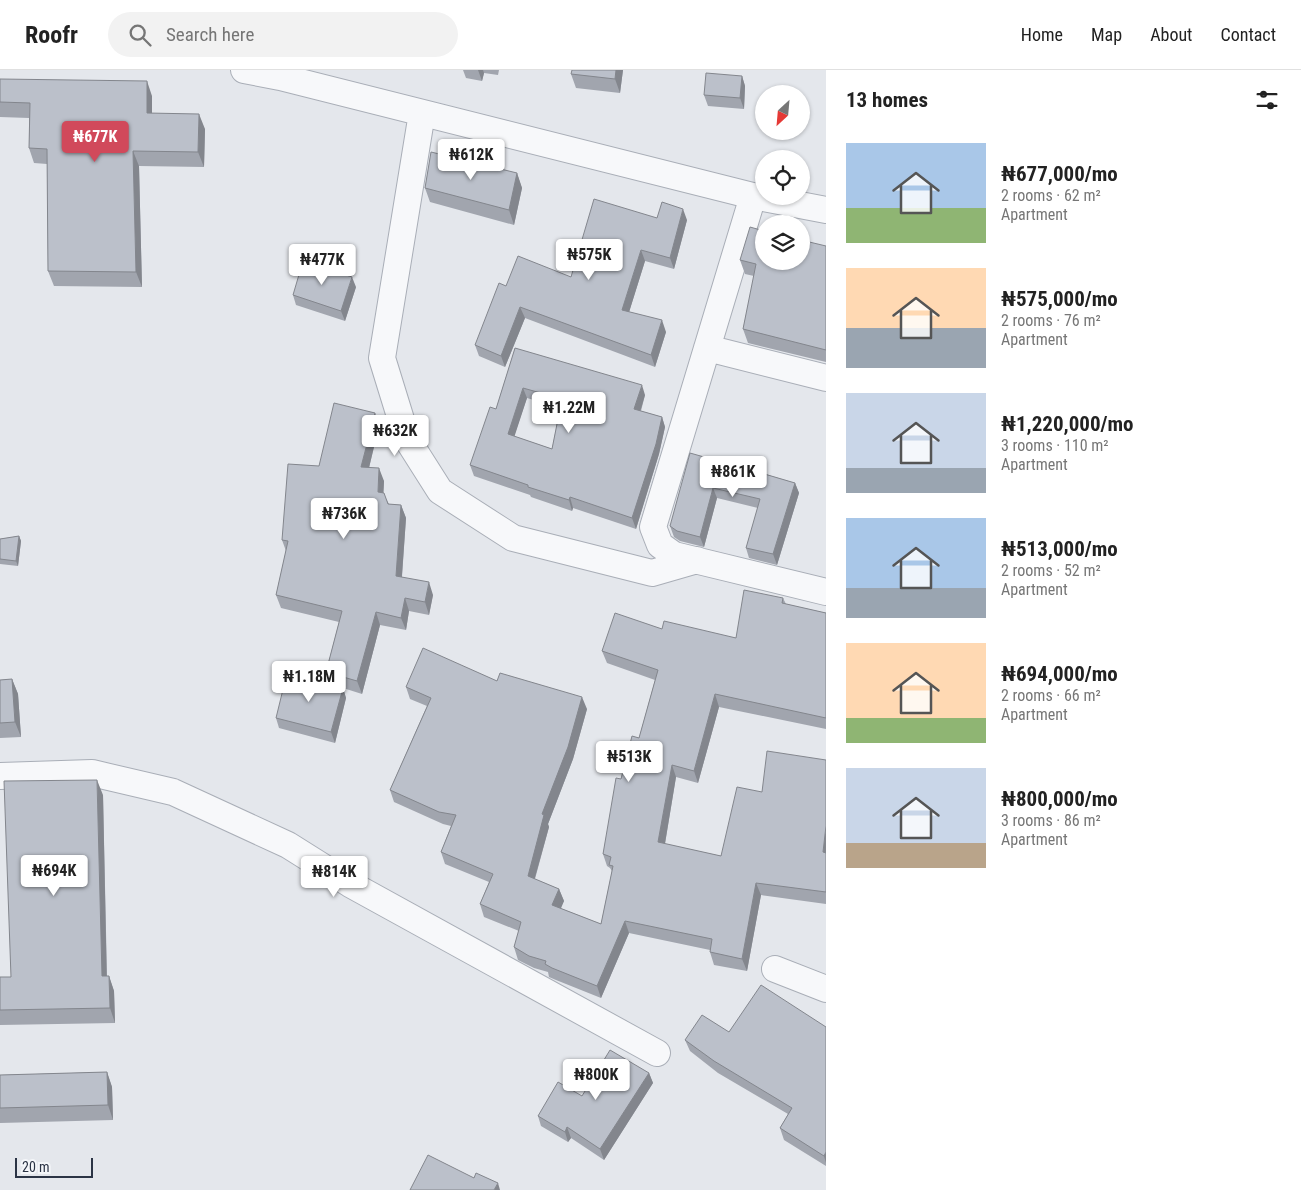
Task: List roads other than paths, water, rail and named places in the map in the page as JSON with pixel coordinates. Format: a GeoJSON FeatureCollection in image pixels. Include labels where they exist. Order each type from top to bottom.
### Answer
{"type":"FeatureCollection","features":[{"type":"Feature","properties":{"kind":"street"},"geometry":{"type":"LineString","coordinates":[[244,70],[281,74],[422,113],[753,196],[826,210]]}},
{"type":"Feature","properties":{"kind":"street"},"geometry":{"type":"LineString","coordinates":[[422,113],[382,358],[408,439],[440,491],[513,538],[652,573],[697,560]]}},
{"type":"Feature","properties":{"kind":"street"},"geometry":{"type":"LineString","coordinates":[[753,196],[653,527],[660,545],[674,555],[826,592]]}},
{"type":"Feature","properties":{"kind":"street"},"geometry":{"type":"LineString","coordinates":[[707,348],[826,378]]}},
{"type":"Feature","properties":{"kind":"street"},"geometry":{"type":"LineString","coordinates":[[0,776],[92,773],[173,792],[288,845],[350,884],[657,1053]]}},
{"type":"Feature","properties":{"kind":"street"},"geometry":{"type":"LineString","coordinates":[[775,969],[826,989]]}}]}
